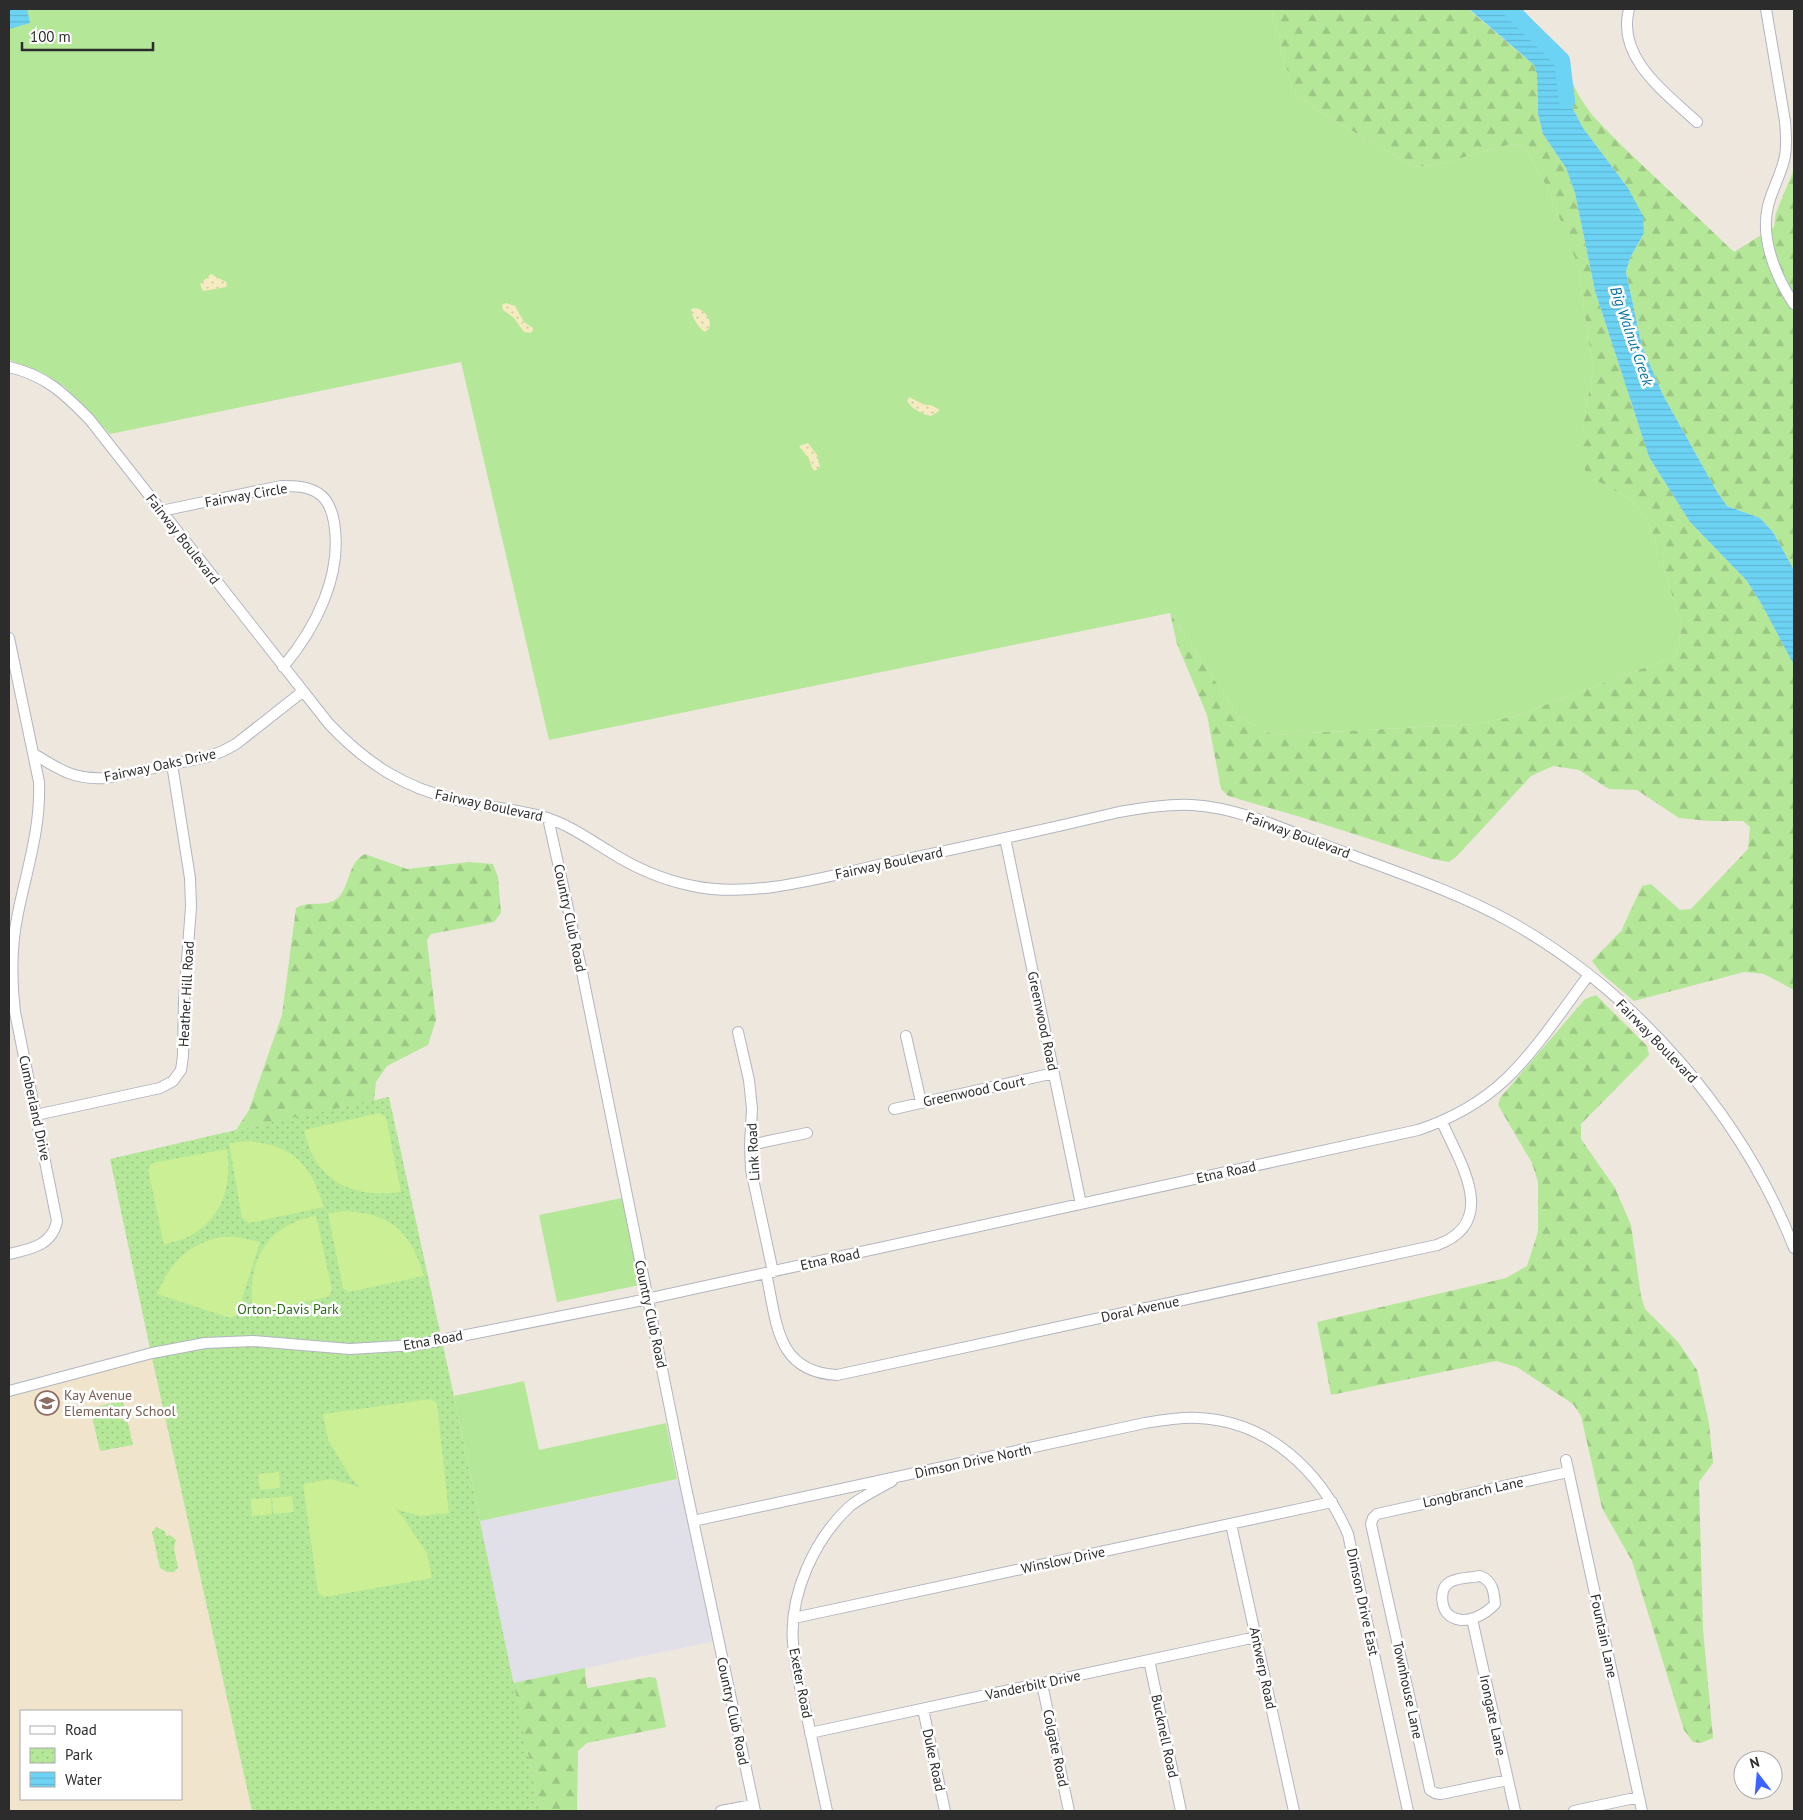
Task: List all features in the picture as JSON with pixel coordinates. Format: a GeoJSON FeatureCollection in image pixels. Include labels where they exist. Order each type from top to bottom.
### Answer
{"type":"FeatureCollection","features":[{"type":"Feature","properties":{"kind":"street"},"geometry":{"type":"LineString","coordinates":[[1628,9],[1628,37],[1636,58],[1647,73],[1697,122]]}},
{"type":"Feature","properties":{"kind":"street"},"geometry":{"type":"LineString","coordinates":[[1766,9],[1785,121],[1786,139],[1785,156],[1768,205],[1766,236],[1778,275],[1794,304]]}},
{"type":"Feature","properties":{"kind":"street","name":"Fairway Boulevard"},"geometry":{"type":"LineString","coordinates":[[9,367],[33,375],[65,394],[94,426],[329,724],[359,754],[400,781],[441,796],[523,811],[548,818],[567,825],[628,862],[650,872],[690,886],[716,890],[758,888],[811,880],[1119,812],[1152,807],[1193,805],[1257,819],[1393,870],[1471,902],[1509,921],[1542,942],[1610,992],[1653,1032],[1712,1101],[1757,1171],[1776,1206],[1794,1248]]}},
{"type":"Feature","properties":{"kind":"street","name":"Fairway Circle"},"geometry":{"type":"LineString","coordinates":[[161,511],[281,486],[310,489],[326,499],[333,517],[335,529],[336,543],[333,572],[314,621],[292,657],[283,667]]}},
{"type":"Feature","properties":{"kind":"street","name":"Cumberland Drive"},"geometry":{"type":"LineString","coordinates":[[9,638],[34,754],[39,782],[40,804],[38,827],[17,915],[13,948],[12,982],[15,1012],[56,1213],[55,1228],[52,1235],[41,1245],[9,1254]]}},
{"type":"Feature","properties":{"kind":"street","name":"Fairway Oaks Drive"},"geometry":{"type":"LineString","coordinates":[[34,754],[60,770],[82,778],[106,778],[206,757],[236,744],[302,692]]}},
{"type":"Feature","properties":{"kind":"street","name":"Heather Hill Road"},"geometry":{"type":"LineString","coordinates":[[36,1115],[160,1088],[173,1081],[181,1070],[191,907],[190,878],[172,764]]}},
{"type":"Feature","properties":{"kind":"street","name":"Country Club Road"},"geometry":{"type":"LineString","coordinates":[[548,818],[582,972],[693,1521],[754,1808]]}},
{"type":"Feature","properties":{"kind":"street","name":"Greenwood Road"},"geometry":{"type":"LineString","coordinates":[[1005,838],[1081,1204]]}},
{"type":"Feature","properties":{"kind":"street","name":"Etna Road"},"geometry":{"type":"LineString","coordinates":[[9,1391],[194,1344],[222,1341],[253,1341],[330,1348],[367,1349],[400,1346],[648,1298],[1382,1139],[1442,1122],[1473,1104],[1507,1078],[1534,1047],[1588,976]]}},
{"type":"Feature","properties":{"kind":"street","name":"Link Road"},"geometry":{"type":"LineString","coordinates":[[738,1032],[749,1080],[751,1099],[751,1170],[769,1272]]}},
{"type":"Feature","properties":{"kind":"street"},"geometry":{"type":"LineString","coordinates":[[906,1036],[921,1102]]}},
{"type":"Feature","properties":{"kind":"street","name":"Greenwood Court"},"geometry":{"type":"LineString","coordinates":[[894,1109],[1054,1073]]}},
{"type":"Feature","properties":{"kind":"street","name":"Doral Avenue"},"geometry":{"type":"LineString","coordinates":[[769,1272],[780,1335],[792,1357],[800,1365],[812,1372],[837,1375],[1437,1245],[1455,1236],[1462,1230],[1468,1221],[1472,1202],[1469,1183],[1442,1122]]}},
{"type":"Feature","properties":{"kind":"street"},"geometry":{"type":"LineString","coordinates":[[750,1145],[807,1133]]}},
{"type":"Feature","properties":{"kind":"street","name":"Dimson Drive North"},"geometry":{"type":"LineString","coordinates":[[693,1521],[1145,1422],[1172,1418],[1216,1420],[1233,1423],[1252,1431]]}},
{"type":"Feature","properties":{"kind":"street","name":"Dimson Drive East"},"geometry":{"type":"LineString","coordinates":[[1252,1431],[1268,1438],[1291,1454],[1308,1470],[1332,1502],[1340,1517],[1351,1546],[1408,1811]]}},
{"type":"Feature","properties":{"kind":"street","name":"Fountain Lane"},"geometry":{"type":"LineString","coordinates":[[1566,1460],[1642,1811]]}},
{"type":"Feature","properties":{"kind":"street","name":"Longbranch Lane"},"geometry":{"type":"LineString","coordinates":[[1377,1514],[1568,1472]]}},
{"type":"Feature","properties":{"kind":"street","name":"Exeter Road"},"geometry":{"type":"LineString","coordinates":[[827,1811],[797,1673],[793,1642],[794,1618],[802,1578],[811,1556],[825,1535],[850,1506],[899,1477]]}},
{"type":"Feature","properties":{"kind":"street","name":"Winslow Drive"},"geometry":{"type":"LineString","coordinates":[[794,1618],[1332,1502]]}},
{"type":"Feature","properties":{"kind":"street","name":"Townhouse Lane"},"geometry":{"type":"LineString","coordinates":[[1377,1514],[1371,1524],[1430,1790],[1441,1794],[1508,1780]]}},
{"type":"Feature","properties":{"kind":"street","name":"Antwerp Road"},"geometry":{"type":"LineString","coordinates":[[1231,1524],[1294,1811]]}},
{"type":"Feature","properties":{"kind":"street"},"geometry":{"type":"LineString","coordinates":[[1480,1576],[1487,1579],[1492,1586],[1495,1604],[1489,1611],[1472,1619],[1450,1616],[1444,1608],[1443,1590],[1448,1583],[1453,1581],[1480,1576]]}},
{"type":"Feature","properties":{"kind":"street","name":"Irongate Lane"},"geometry":{"type":"LineString","coordinates":[[1472,1619],[1515,1811]]}},
{"type":"Feature","properties":{"kind":"street","name":"Vanderbilt Drive"},"geometry":{"type":"LineString","coordinates":[[810,1733],[1256,1637]]}},
{"type":"Feature","properties":{"kind":"street","name":"Bucknell Road"},"geometry":{"type":"LineString","coordinates":[[1149,1660],[1181,1811]]}},
{"type":"Feature","properties":{"kind":"street","name":"Colgate Road"},"geometry":{"type":"LineString","coordinates":[[1042,1684],[1069,1811]]}},
{"type":"Feature","properties":{"kind":"street","name":"Duke Road"},"geometry":{"type":"LineString","coordinates":[[923,1709],[945,1811]]}},
{"type":"Feature","properties":{"kind":"street"},"geometry":{"type":"LineString","coordinates":[[1574,1811],[1639,1797]]}},
{"type":"Feature","properties":{"kind":"street"},"geometry":{"type":"LineString","coordinates":[[722,1811],[754,1808]]}},
{"type":"Feature","properties":{"kind":"shaded area"},"geometry":{"type":"Polygon","coordinates":[[[152,1358],[252,1811],[9,1811],[9,1396],[152,1358]]]}},
{"type":"Feature","properties":{"kind":"shaded area"},"geometry":{"type":"Polygon","coordinates":[[[686,1478],[720,1640],[513,1683],[480,1521],[686,1478]]]}},
{"type":"Feature","properties":{"kind":"green space"},"geometry":{"type":"Polygon","coordinates":[[[9,9],[1271,9],[1293,92],[1320,112],[1414,167],[1440,164],[1511,144],[1525,147],[1549,191],[1577,262],[1593,368],[1582,433],[1590,477],[1631,500],[1646,517],[1682,625],[1676,656],[1515,716],[1476,724],[1273,735],[1239,717],[1170,613],[549,740],[461,362],[110,434],[65,387],[41,372],[9,360],[9,9]]]}},
{"type":"Feature","properties":{"kind":"green space"},"geometry":{"type":"Polygon","coordinates":[[[1271,9],[1468,9],[1534,65],[1537,74],[1538,114],[1543,134],[1566,168],[1575,193],[1595,291],[1649,457],[1690,522],[1747,581],[1794,665],[1794,990],[1764,974],[1744,972],[1634,1001],[1601,973],[1592,961],[1621,931],[1642,886],[1651,884],[1680,910],[1691,909],[1748,849],[1750,827],[1743,821],[1709,821],[1679,818],[1637,790],[1609,789],[1579,770],[1553,766],[1531,776],[1457,856],[1449,862],[1432,859],[1228,796],[1221,789],[1207,715],[1177,644],[1170,613],[1239,717],[1273,735],[1476,724],[1515,716],[1676,656],[1682,625],[1646,517],[1631,500],[1590,477],[1581,464],[1582,433],[1593,368],[1577,263],[1549,191],[1525,147],[1511,144],[1440,164],[1414,167],[1320,112],[1293,92],[1271,9]]]}},
{"type":"Feature","properties":{"kind":"green space"},"geometry":{"type":"Polygon","coordinates":[[[1561,61],[1579,96],[1592,115],[1734,252],[1774,227],[1776,213],[1794,169],[1794,570],[1773,532],[1760,518],[1727,506],[1716,490],[1663,395],[1642,346],[1626,272],[1630,258],[1644,233],[1628,188],[1583,128],[1570,103],[1561,61]]]}},
{"type":"Feature","properties":{"kind":"green space"},"geometry":{"type":"Polygon","coordinates":[[[365,854],[407,869],[469,862],[493,864],[498,877],[501,913],[494,922],[431,934],[427,940],[436,1020],[428,1045],[387,1066],[376,1082],[374,1101],[236,1130],[249,1110],[282,1015],[296,908],[306,904],[328,903],[338,898],[355,863],[365,854]]]}},
{"type":"Feature","properties":{"kind":"green space"},"geometry":{"type":"Polygon","coordinates":[[[1596,995],[1647,1046],[1649,1055],[1581,1124],[1581,1139],[1615,1188],[1631,1225],[1641,1296],[1645,1309],[1678,1342],[1697,1370],[1709,1423],[1713,1463],[1699,1482],[1703,1629],[1713,1738],[1701,1743],[1693,1742],[1684,1730],[1632,1561],[1602,1508],[1581,1416],[1573,1404],[1517,1367],[1496,1361],[1331,1395],[1317,1322],[1506,1278],[1527,1266],[1538,1232],[1538,1182],[1532,1163],[1498,1105],[1500,1098],[1585,999],[1596,995]]]}},
{"type":"Feature","properties":{"kind":"green space","name":"Orton-Davis Park"},"geometry":{"type":"Polygon","coordinates":[[[389,1097],[454,1396],[540,1811],[252,1811],[152,1358],[110,1159],[389,1097]]]}},
{"type":"Feature","properties":{"kind":"green space"},"geometry":{"type":"Polygon","coordinates":[[[379,1113],[386,1117],[401,1192],[373,1193],[348,1188],[337,1182],[318,1165],[311,1152],[304,1130],[379,1113]]]}},
{"type":"Feature","properties":{"kind":"green space"},"geometry":{"type":"Polygon","coordinates":[[[246,1141],[276,1147],[288,1152],[297,1159],[313,1179],[324,1207],[249,1223],[242,1218],[229,1143],[246,1141]]]}},
{"type":"Feature","properties":{"kind":"green space"},"geometry":{"type":"Polygon","coordinates":[[[227,1149],[228,1176],[226,1189],[217,1212],[199,1231],[186,1238],[164,1245],[148,1170],[152,1163],[227,1149]]]}},
{"type":"Feature","properties":{"kind":"green space"},"geometry":{"type":"Polygon","coordinates":[[[622,1198],[640,1285],[557,1302],[539,1215],[622,1198]]]}},
{"type":"Feature","properties":{"kind":"green space"},"geometry":{"type":"Polygon","coordinates":[[[345,1211],[376,1216],[397,1228],[406,1236],[419,1260],[424,1276],[349,1292],[343,1288],[328,1213],[345,1211]]]}},
{"type":"Feature","properties":{"kind":"green space"},"geometry":{"type":"Polygon","coordinates":[[[316,1215],[332,1290],[328,1297],[253,1312],[252,1285],[254,1272],[257,1260],[263,1249],[280,1230],[316,1215]]]}},
{"type":"Feature","properties":{"kind":"green space"},"geometry":{"type":"Polygon","coordinates":[[[219,1237],[237,1237],[260,1242],[237,1315],[230,1318],[157,1294],[168,1273],[180,1257],[197,1246],[219,1237]]]}},
{"type":"Feature","properties":{"kind":"green space"},"geometry":{"type":"Polygon","coordinates":[[[524,1381],[539,1450],[666,1423],[677,1479],[480,1521],[454,1396],[524,1381]]]}},
{"type":"Feature","properties":{"kind":"green space"},"geometry":{"type":"Polygon","coordinates":[[[431,1399],[437,1404],[449,1513],[421,1516],[395,1509],[402,1516],[427,1553],[432,1578],[325,1597],[318,1593],[303,1484],[331,1479],[360,1487],[351,1478],[328,1440],[323,1414],[431,1399]]]}},
{"type":"Feature","properties":{"kind":"green space"},"geometry":{"type":"Polygon","coordinates":[[[123,1401],[133,1445],[100,1451],[90,1408],[123,1401]]]}},
{"type":"Feature","properties":{"kind":"green space"},"geometry":{"type":"Polygon","coordinates":[[[279,1472],[280,1488],[260,1490],[258,1474],[279,1472]]]}},
{"type":"Feature","properties":{"kind":"green space"},"geometry":{"type":"Polygon","coordinates":[[[292,1496],[294,1512],[273,1514],[272,1498],[292,1496]]]}},
{"type":"Feature","properties":{"kind":"green space"},"geometry":{"type":"Polygon","coordinates":[[[271,1498],[272,1514],[252,1516],[251,1499],[271,1498]]]}},
{"type":"Feature","properties":{"kind":"green space"},"geometry":{"type":"Polygon","coordinates":[[[156,1527],[165,1531],[166,1536],[170,1535],[176,1540],[174,1548],[178,1568],[174,1572],[167,1572],[160,1568],[152,1532],[156,1527]]]}},
{"type":"Feature","properties":{"kind":"green space"},"geometry":{"type":"Polygon","coordinates":[[[585,1668],[588,1688],[650,1677],[656,1678],[666,1727],[587,1743],[578,1751],[577,1811],[540,1811],[513,1683],[585,1668]]]}},
{"type":"Feature","properties":{"kind":"sand"},"geometry":{"type":"Polygon","coordinates":[[[211,274],[226,282],[226,287],[203,291],[200,284],[211,274]]]}},
{"type":"Feature","properties":{"kind":"sand"},"geometry":{"type":"Polygon","coordinates":[[[506,303],[515,306],[524,322],[533,328],[532,333],[524,332],[514,318],[503,310],[502,305],[506,303]]]}},
{"type":"Feature","properties":{"kind":"sand"},"geometry":{"type":"Polygon","coordinates":[[[697,308],[706,314],[709,319],[709,329],[705,332],[698,325],[691,309],[697,308]]]}},
{"type":"Feature","properties":{"kind":"sand"},"geometry":{"type":"Polygon","coordinates":[[[909,397],[939,409],[939,411],[931,416],[914,409],[907,401],[909,397]]]}},
{"type":"Feature","properties":{"kind":"sand"},"geometry":{"type":"Polygon","coordinates":[[[808,443],[817,455],[820,467],[815,471],[799,446],[808,443]]]}},
{"type":"Feature","properties":{"kind":"water"},"geometry":{"type":"Polygon","coordinates":[[[9,9],[27,9],[30,23],[9,29],[9,9]]]}},
{"type":"Feature","properties":{"kind":"water"},"geometry":{"type":"Polygon","coordinates":[[[1469,9],[1522,9],[1552,41],[1561,61],[1570,103],[1583,128],[1628,188],[1643,216],[1644,233],[1630,258],[1626,272],[1642,346],[1663,395],[1716,490],[1727,506],[1760,518],[1773,532],[1794,570],[1794,665],[1747,581],[1690,522],[1649,457],[1595,291],[1575,193],[1566,168],[1543,134],[1538,114],[1537,74],[1534,65],[1469,9]]]}},
{"type":"Feature","properties":{"kind":"waterway","name":"Big Walnut Creek"},"geometry":{"type":"LineString","coordinates":[[1510,9],[1562,60],[1567,101]]}},
{"type":"Feature","properties":{"kind":"place","name":"Kay Avenue Elementary School"},"geometry":{"type":"Point","coordinates":[47,1403]}}]}
